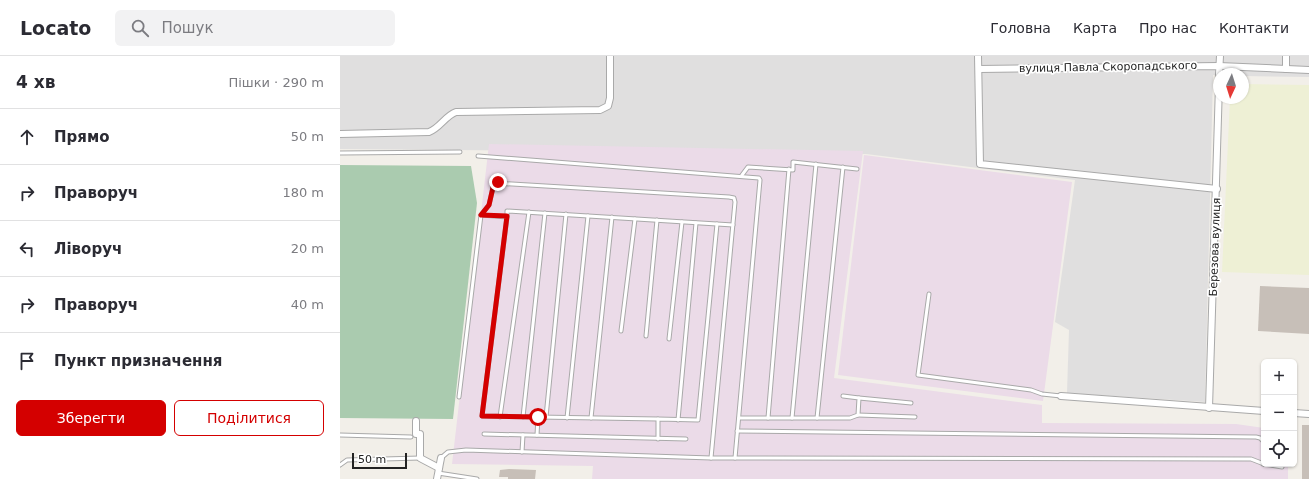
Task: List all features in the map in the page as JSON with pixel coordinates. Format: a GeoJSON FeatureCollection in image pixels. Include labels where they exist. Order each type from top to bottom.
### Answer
{"type":"FeatureCollection","features":[{"type":"Feature","properties":{"kind":"street"},"geometry":{"type":"LineString","coordinates":[[340,134],[429,132],[451,114],[456,112],[600,110],[608,106],[610,98],[610,56]]}},
{"type":"Feature","properties":{"kind":"street"},"geometry":{"type":"LineString","coordinates":[[978,56],[980,164],[1217,189]]}},
{"type":"Feature","properties":{"kind":"street"},"geometry":{"type":"LineString","coordinates":[[1219,66],[1220,56]]}},
{"type":"Feature","properties":{"kind":"street"},"geometry":{"type":"LineString","coordinates":[[1286,56],[1286,69]]}},
{"type":"Feature","properties":{"kind":"street","name":"вулиця Павла Скоропадського"},"geometry":{"type":"LineString","coordinates":[[979,69],[1219,66],[1309,70]]}},
{"type":"Feature","properties":{"kind":"street","name":"Березова вулиця"},"geometry":{"type":"LineString","coordinates":[[1209,408],[1219,104]]}},
{"type":"Feature","properties":{"kind":"street"},"geometry":{"type":"LineString","coordinates":[[1061,396],[1261,411]]}},
{"type":"Feature","properties":{"kind":"street"},"geometry":{"type":"LineString","coordinates":[[1297,413],[1309,414]]}},
{"type":"Feature","properties":{"kind":"street"},"geometry":{"type":"LineString","coordinates":[[416,421],[416,434],[420,434],[420,458],[438,473],[441,458]]}},
{"type":"Feature","properties":{"kind":"lane"},"geometry":{"type":"LineString","coordinates":[[340,153],[460,152]]}},
{"type":"Feature","properties":{"kind":"lane"},"geometry":{"type":"LineString","coordinates":[[478,156],[756,176],[759,178],[735,458]]}},
{"type":"Feature","properties":{"kind":"lane"},"geometry":{"type":"LineString","coordinates":[[742,176],[748,167],[793,170],[793,162],[857,169]]}},
{"type":"Feature","properties":{"kind":"lane"},"geometry":{"type":"LineString","coordinates":[[792,418],[816,164]]}},
{"type":"Feature","properties":{"kind":"lane"},"geometry":{"type":"LineString","coordinates":[[817,418],[843,167]]}},
{"type":"Feature","properties":{"kind":"lane"},"geometry":{"type":"LineString","coordinates":[[768,418],[789,169]]}},
{"type":"Feature","properties":{"kind":"lane"},"geometry":{"type":"LineString","coordinates":[[459,397],[481,215],[489,205],[494,183],[498,182],[734,198],[733,225],[712,458]]}},
{"type":"Feature","properties":{"kind":"lane"},"geometry":{"type":"LineString","coordinates":[[717,224],[698,420],[482,416],[507,210],[733,225]]}},
{"type":"Feature","properties":{"kind":"lane"},"geometry":{"type":"LineString","coordinates":[[500,417],[529,212]]}},
{"type":"Feature","properties":{"kind":"lane"},"geometry":{"type":"LineString","coordinates":[[523,417],[545,213]]}},
{"type":"Feature","properties":{"kind":"lane"},"geometry":{"type":"LineString","coordinates":[[546,417],[566,214]]}},
{"type":"Feature","properties":{"kind":"lane"},"geometry":{"type":"LineString","coordinates":[[481,215],[507,216]]}},
{"type":"Feature","properties":{"kind":"lane"},"geometry":{"type":"LineString","coordinates":[[567,418],[588,216]]}},
{"type":"Feature","properties":{"kind":"lane"},"geometry":{"type":"LineString","coordinates":[[591,418],[612,217]]}},
{"type":"Feature","properties":{"kind":"lane"},"geometry":{"type":"LineString","coordinates":[[622,331],[635,219]]}},
{"type":"Feature","properties":{"kind":"lane"},"geometry":{"type":"LineString","coordinates":[[646,336],[657,220]]}},
{"type":"Feature","properties":{"kind":"lane"},"geometry":{"type":"LineString","coordinates":[[669,339],[682,222]]}},
{"type":"Feature","properties":{"kind":"lane"},"geometry":{"type":"LineString","coordinates":[[678,420],[696,223]]}},
{"type":"Feature","properties":{"kind":"lane"},"geometry":{"type":"LineString","coordinates":[[929,294],[918,375],[1031,390],[1042,394],[1061,396]]}},
{"type":"Feature","properties":{"kind":"lane"},"geometry":{"type":"LineString","coordinates":[[844,396],[910,404]]}},
{"type":"Feature","properties":{"kind":"lane"},"geometry":{"type":"LineString","coordinates":[[858,415],[859,398]]}},
{"type":"Feature","properties":{"kind":"lane"},"geometry":{"type":"LineString","coordinates":[[739,418],[850,418],[858,415],[915,417]]}},
{"type":"Feature","properties":{"kind":"lane"},"geometry":{"type":"LineString","coordinates":[[537,436],[538,417]]}},
{"type":"Feature","properties":{"kind":"lane"},"geometry":{"type":"LineString","coordinates":[[658,419],[658,439]]}},
{"type":"Feature","properties":{"kind":"lane"},"geometry":{"type":"LineString","coordinates":[[738,431],[1256,437],[1261,439]]}},
{"type":"Feature","properties":{"kind":"lane"},"geometry":{"type":"LineString","coordinates":[[484,434],[686,440]]}},
{"type":"Feature","properties":{"kind":"lane"},"geometry":{"type":"LineString","coordinates":[[522,452],[523,435]]}},
{"type":"Feature","properties":{"kind":"lane"},"geometry":{"type":"LineString","coordinates":[[340,436],[411,437]]}},
{"type":"Feature","properties":{"kind":"lane"},"geometry":{"type":"LineString","coordinates":[[441,458],[448,452],[466,450],[712,458],[1251,459],[1261,463]]}},
{"type":"Feature","properties":{"kind":"lane"},"geometry":{"type":"LineString","coordinates":[[340,465],[347,460],[420,458]]}},
{"type":"Feature","properties":{"kind":"lane"},"geometry":{"type":"LineString","coordinates":[[438,473],[477,479]]}},
{"type":"Feature","properties":{"kind":"shaded area"},"geometry":{"type":"Polygon","coordinates":[[[340,56],[1309,56],[1309,77],[1249,76],[1249,68],[1213,68],[1205,402],[1067,393],[1069,330],[1055,322],[1075,180],[866,154],[340,149],[340,56]]]}},
{"type":"Feature","properties":{"kind":"shaded area"},"geometry":{"type":"Polygon","coordinates":[[[489,144],[863,151],[834,378],[1042,405],[1042,423],[1236,424],[1261,428],[1261,467],[1288,467],[1288,479],[592,479],[593,466],[452,464],[489,144]]]}},
{"type":"Feature","properties":{"kind":"shaded area"},"geometry":{"type":"Polygon","coordinates":[[[864,155],[1072,182],[1043,401],[838,375],[864,155]]]}},
{"type":"Feature","properties":{"kind":"green space"},"geometry":{"type":"Polygon","coordinates":[[[1249,84],[1309,85],[1309,275],[1222,272],[1230,104],[1249,104],[1249,84]]]}},
{"type":"Feature","properties":{"kind":"green space"},"geometry":{"type":"Polygon","coordinates":[[[340,165],[471,166],[477,203],[453,419],[340,418],[340,165]]]}},
{"type":"Feature","properties":{"kind":"building"},"geometry":{"type":"Polygon","coordinates":[[[1260,286],[1309,288],[1309,334],[1258,331],[1260,286]]]}},
{"type":"Feature","properties":{"kind":"building"},"geometry":{"type":"Polygon","coordinates":[[[1302,425],[1309,425],[1309,479],[1302,479],[1302,425]]]}},
{"type":"Feature","properties":{"kind":"building"},"geometry":{"type":"Polygon","coordinates":[[[500,470],[536,470],[535,479],[508,479],[508,477],[499,477],[500,470]]]}},
{"type":"Feature","properties":{"kind":"route"},"geometry":{"type":"LineString","coordinates":[[498,182],[494,183],[491,201],[481,215],[507,216],[482,416],[538,417]]}}]}
